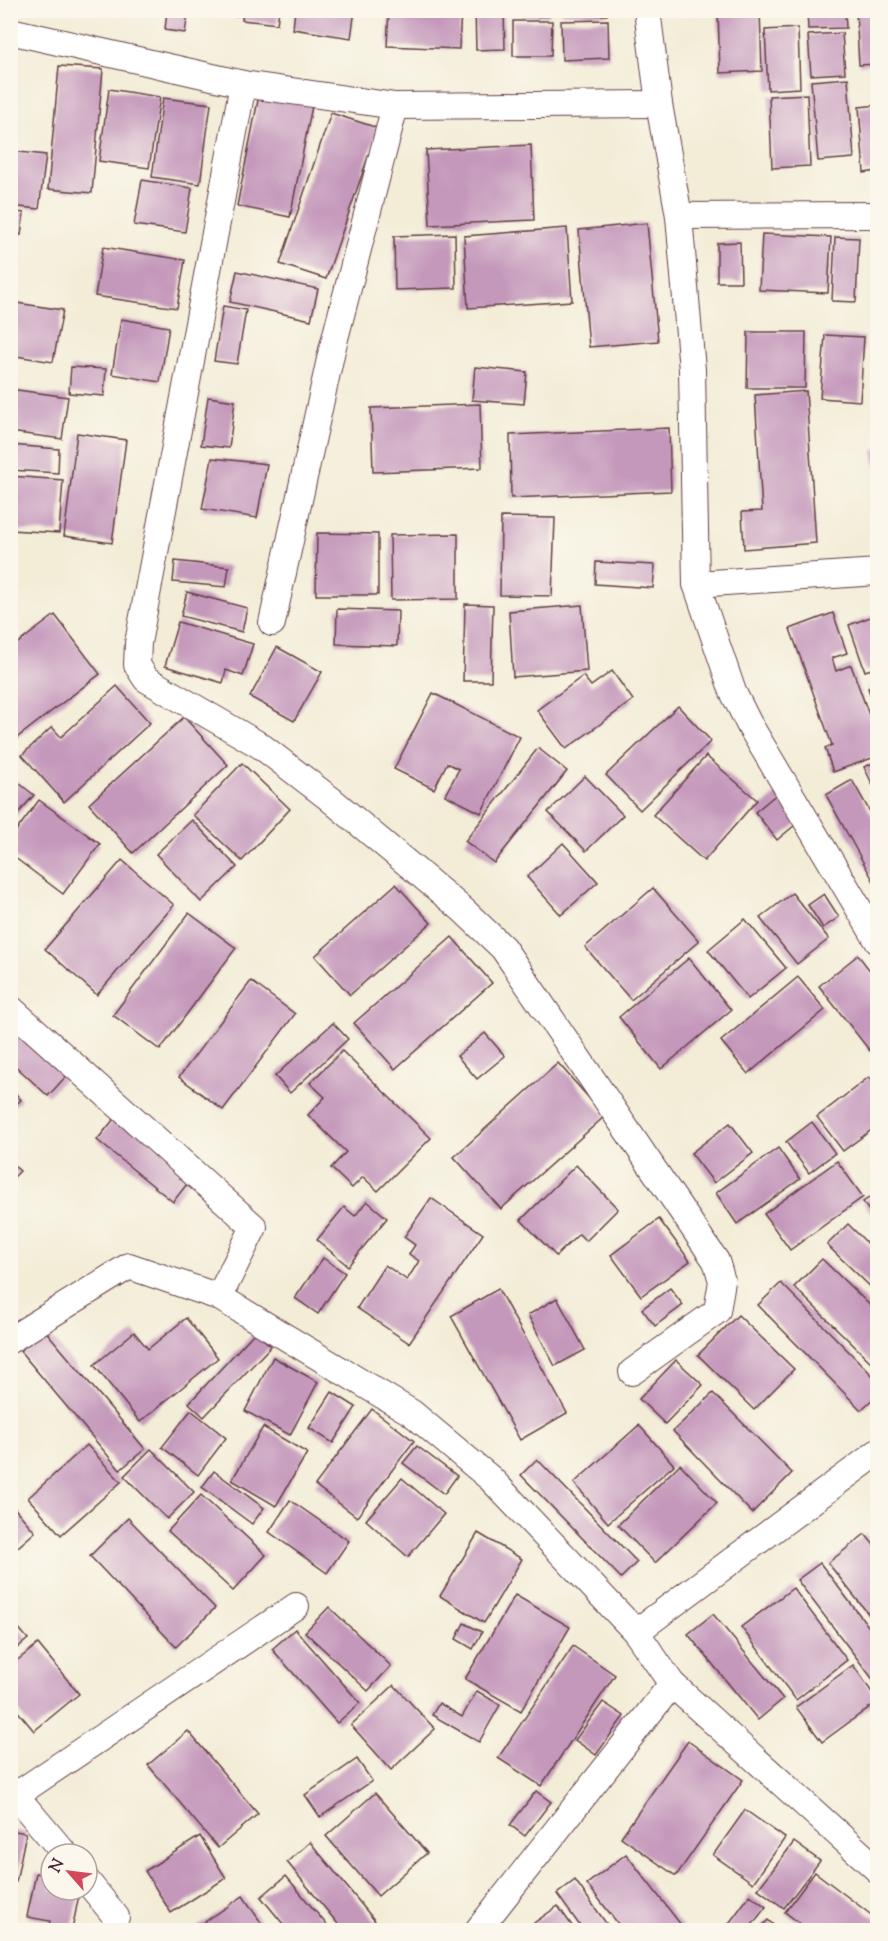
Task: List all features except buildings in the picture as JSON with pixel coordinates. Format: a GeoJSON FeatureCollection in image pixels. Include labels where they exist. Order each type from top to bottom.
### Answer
{"type":"FeatureCollection","features":[{"type":"Feature","properties":{"kind":"street"},"geometry":{"type":"LineString","coordinates":[[647,10],[658,104],[679,216],[692,370],[696,584],[733,692],[749,724],[878,941]]}},
{"type":"Feature","properties":{"kind":"street"},"geometry":{"type":"LineString","coordinates":[[10,31],[243,84],[395,106],[658,104]]}},
{"type":"Feature","properties":{"kind":"street"},"geometry":{"type":"LineString","coordinates":[[243,84],[138,643],[137,665],[146,679],[261,746],[330,798],[463,910],[503,948],[716,1261],[722,1281],[717,1311],[632,1372]]}},
{"type":"Feature","properties":{"kind":"street"},"geometry":{"type":"LineString","coordinates":[[272,623],[332,350],[395,106]]}},
{"type":"Feature","properties":{"kind":"street"},"geometry":{"type":"LineString","coordinates":[[679,216],[878,215]]}},
{"type":"Feature","properties":{"kind":"street"},"geometry":{"type":"LineString","coordinates":[[696,584],[878,572]]}},
{"type":"Feature","properties":{"kind":"street"},"geometry":{"type":"LineString","coordinates":[[10,1008],[254,1227],[219,1297]]}},
{"type":"Feature","properties":{"kind":"street"},"geometry":{"type":"LineString","coordinates":[[10,1340],[129,1266],[219,1297],[412,1413],[491,1479],[636,1632],[672,1684],[878,1870]]}},
{"type":"Feature","properties":{"kind":"street"},"geometry":{"type":"LineString","coordinates":[[636,1632],[878,1452]]}},
{"type":"Feature","properties":{"kind":"street"},"geometry":{"type":"LineString","coordinates":[[55,1842],[13,1792],[296,1606]]}},
{"type":"Feature","properties":{"kind":"street"},"geometry":{"type":"LineString","coordinates":[[478,1930],[672,1684]]}},
{"type":"Feature","properties":{"kind":"street"},"geometry":{"type":"LineString","coordinates":[[99,1896],[116,1917]]}}]}
